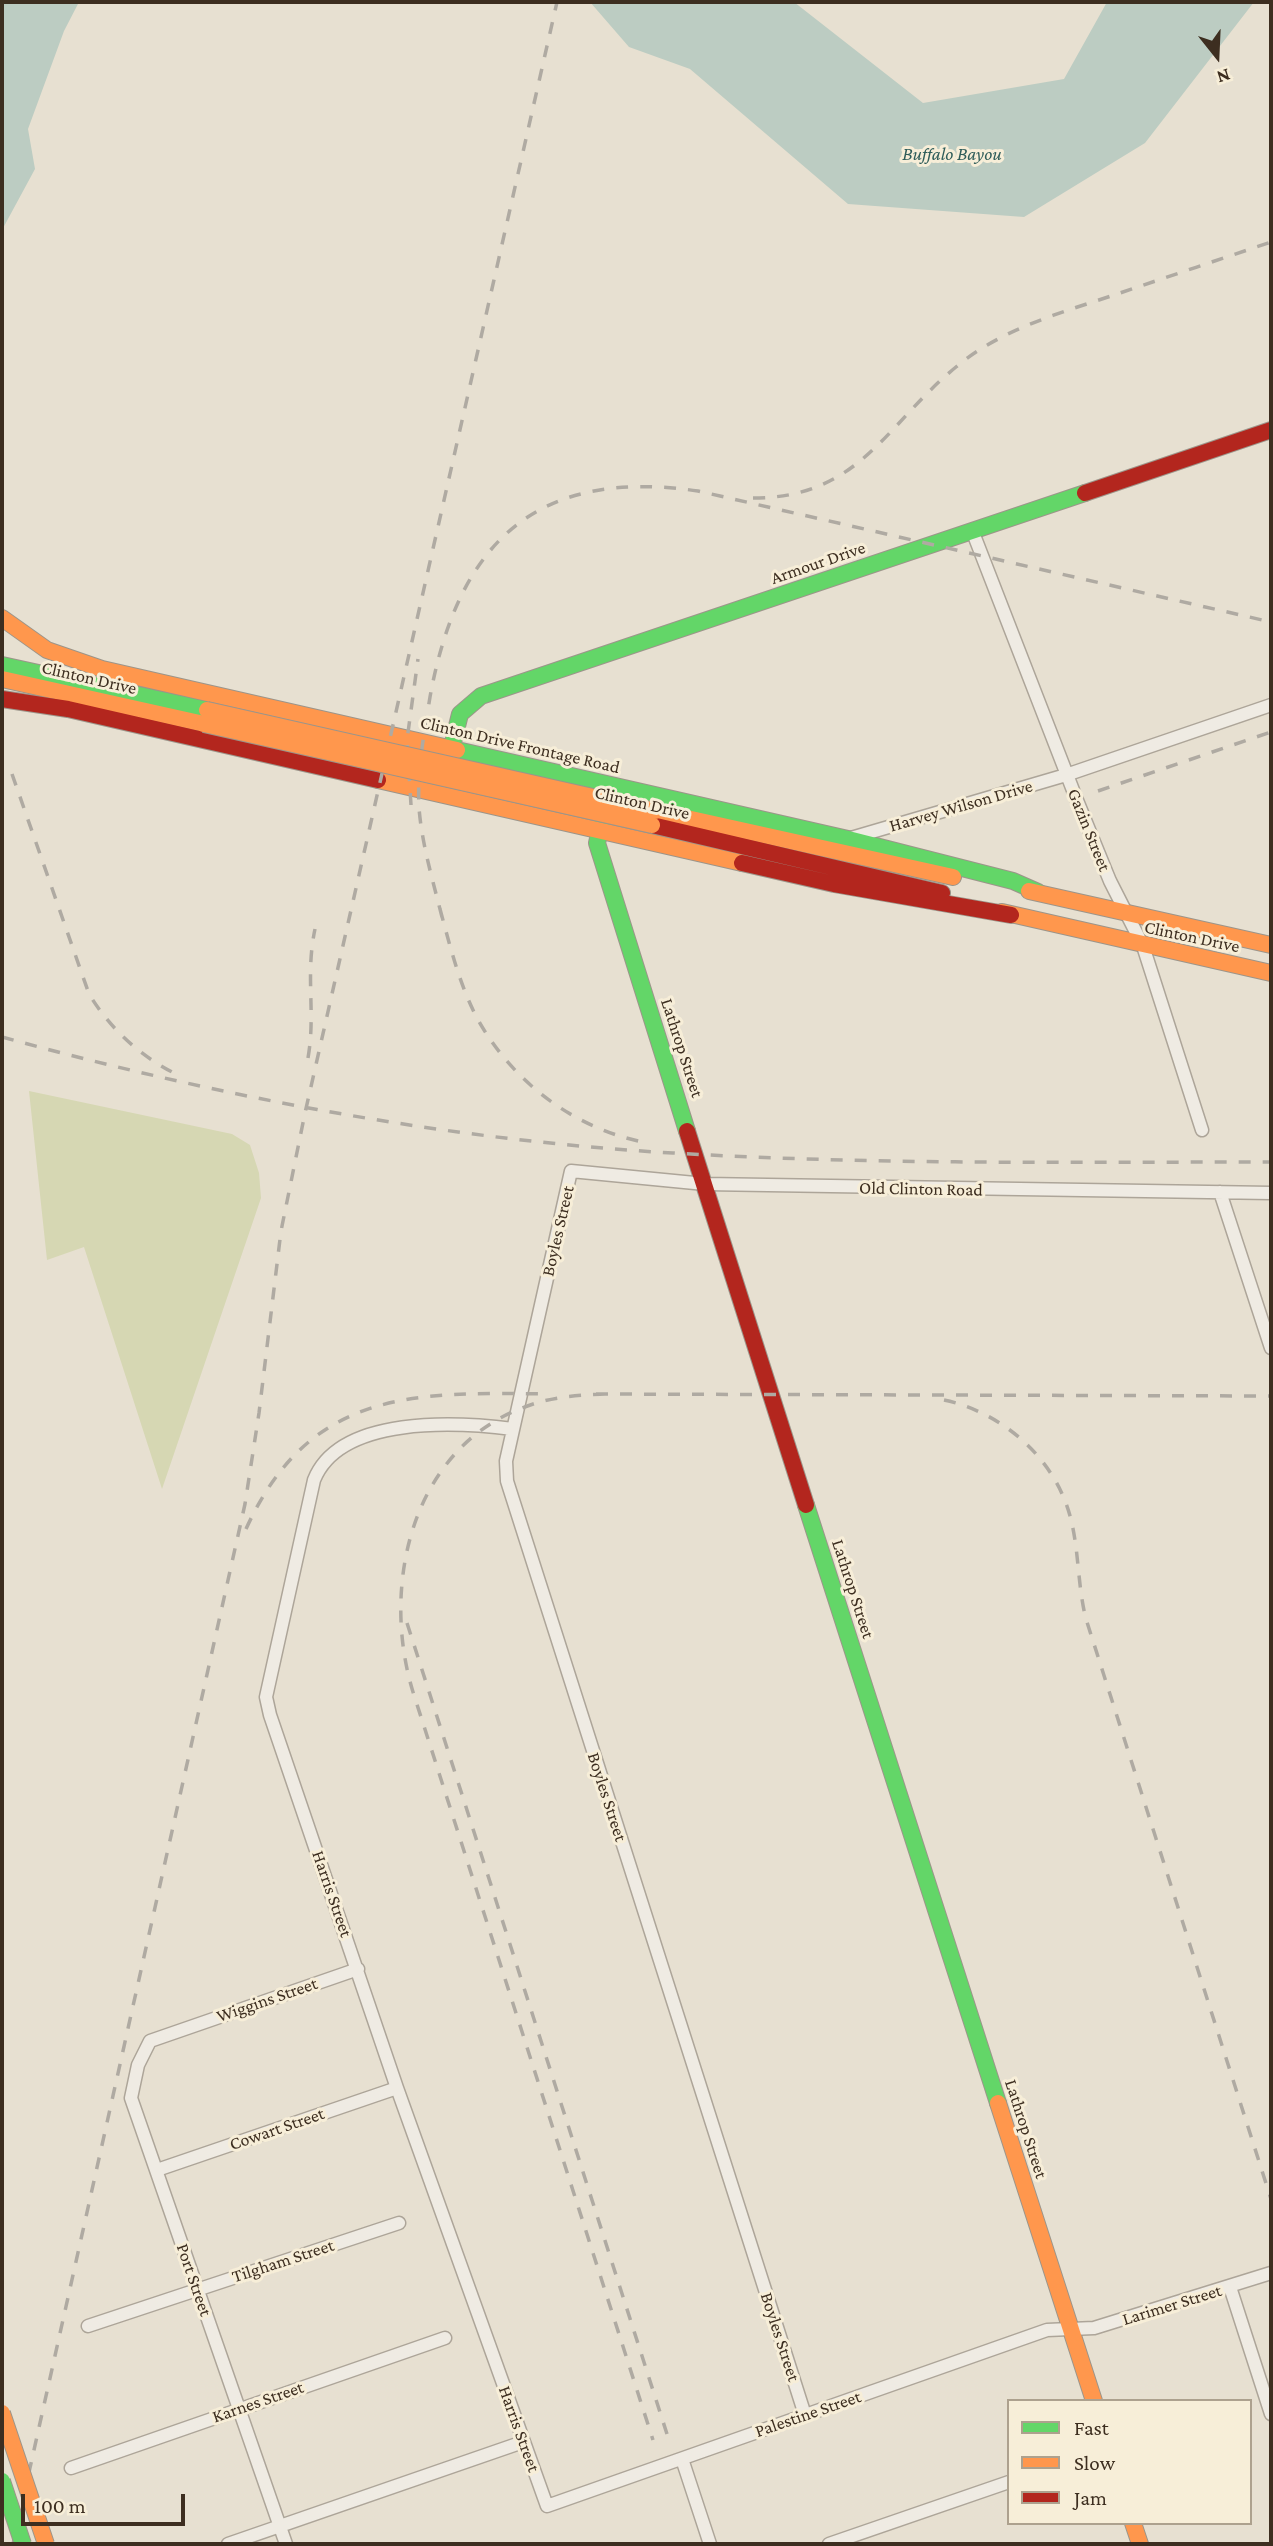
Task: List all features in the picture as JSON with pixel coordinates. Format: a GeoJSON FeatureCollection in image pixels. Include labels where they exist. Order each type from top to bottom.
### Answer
{"type":"FeatureCollection","features":[{"type":"Feature","properties":{"kind":"street","name":"Armour Drive"},"geometry":{"type":"LineString","coordinates":[[441,793],[458,714],[466,704],[481,696],[1271,430]]}},
{"type":"Feature","properties":{"kind":"street","name":"Gazin Street"},"geometry":{"type":"LineString","coordinates":[[972,530],[1066,775],[1143,946],[1202,1130]]}},
{"type":"Feature","properties":{"kind":"street","name":"Clinton Drive Frontage Road"},"geometry":{"type":"LineString","coordinates":[[2,618],[47,650],[102,669],[849,839],[1013,881],[1038,892]]}},
{"type":"Feature","properties":{"kind":"street"},"geometry":{"type":"LineString","coordinates":[[3,670],[102,669]]}},
{"type":"Feature","properties":{"kind":"street","name":"Clinton Drive"},"geometry":{"type":"LineString","coordinates":[[3,670],[654,818],[1038,892],[1271,945]]}},
{"type":"Feature","properties":{"kind":"street"},"geometry":{"type":"LineString","coordinates":[[2,687],[34,702]]}},
{"type":"Feature","properties":{"kind":"street"},"geometry":{"type":"LineString","coordinates":[[2,699],[34,702],[834,884],[1011,915]]}},
{"type":"Feature","properties":{"kind":"street","name":"Harvey Wilson Drive"},"geometry":{"type":"LineString","coordinates":[[849,839],[1066,775],[1271,705]]}},
{"type":"Feature","properties":{"kind":"street","name":"Lathrop Street"},"geometry":{"type":"LineString","coordinates":[[610,786],[597,843],[1093,2399]]}},
{"type":"Feature","properties":{"kind":"street","name":"Clinton Drive"},"geometry":{"type":"LineString","coordinates":[[654,818],[902,882],[1011,915],[1271,973]]}},
{"type":"Feature","properties":{"kind":"street","name":"Old Clinton Road"},"geometry":{"type":"LineString","coordinates":[[571,1171],[705,1184],[1271,1193]]}},
{"type":"Feature","properties":{"kind":"street","name":"Boyles Street"},"geometry":{"type":"LineString","coordinates":[[571,1171],[506,1461],[509,1491],[805,2416]]}},
{"type":"Feature","properties":{"kind":"street"},"geometry":{"type":"LineString","coordinates":[[1220,1192],[1271,1348]]}},
{"type":"Feature","properties":{"kind":"street","name":"Harris Street"},"geometry":{"type":"LineString","coordinates":[[513,1429],[446,1424],[398,1428],[342,1449],[323,1463],[314,1480],[266,1697],[397,2088],[547,2506]]}},
{"type":"Feature","properties":{"kind":"street","name":"Wiggins Street"},"geometry":{"type":"LineString","coordinates":[[176,2032],[358,1969]]}},
{"type":"Feature","properties":{"kind":"street","name":"Port Street"},"geometry":{"type":"LineString","coordinates":[[176,2032],[150,2041],[138,2065],[131,2098],[286,2544]]}},
{"type":"Feature","properties":{"kind":"street","name":"Cowart Street"},"geometry":{"type":"LineString","coordinates":[[157,2170],[397,2088]]}},
{"type":"Feature","properties":{"kind":"street","name":"Tilgham Street"},"geometry":{"type":"LineString","coordinates":[[88,2326],[399,2223]]}},
{"type":"Feature","properties":{"kind":"street","name":"Larimer Street"},"geometry":{"type":"LineString","coordinates":[[1070,2329],[1094,2328],[1271,2273]]}},
{"type":"Feature","properties":{"kind":"street"},"geometry":{"type":"LineString","coordinates":[[1230,2287],[1271,2414]]}},
{"type":"Feature","properties":{"kind":"street","name":"Palestine Street"},"geometry":{"type":"LineString","coordinates":[[547,2506],[1047,2330],[1070,2329]]}},
{"type":"Feature","properties":{"kind":"street","name":"Karnes Street"},"geometry":{"type":"LineString","coordinates":[[71,2468],[445,2338]]}},
{"type":"Feature","properties":{"kind":"street"},"geometry":{"type":"LineString","coordinates":[[2,2413],[46,2544]]}},
{"type":"Feature","properties":{"kind":"street"},"geometry":{"type":"LineString","coordinates":[[228,2544],[523,2442]]}},
{"type":"Feature","properties":{"kind":"street"},"geometry":{"type":"LineString","coordinates":[[682,2459],[710,2544]]}},
{"type":"Feature","properties":{"kind":"street"},"geometry":{"type":"LineString","coordinates":[[2,2481],[23,2544]]}},
{"type":"Feature","properties":{"kind":"street"},"geometry":{"type":"LineString","coordinates":[[829,2544],[1007,2483]]}},
{"type":"Feature","properties":{"kind":"street"},"geometry":{"type":"LineString","coordinates":[[1134,2525],[1140,2544]]}},
{"type":"Feature","properties":{"kind":"green space"},"geometry":{"type":"Polygon","coordinates":[[[29,1091],[232,1134],[250,1145],[259,1173],[261,1198],[162,1489],[84,1247],[47,1260],[29,1091]]]}},
{"type":"Feature","properties":{"kind":"water"},"geometry":{"type":"Polygon","coordinates":[[[2,2],[79,2],[64,31],[28,129],[35,169],[2,230],[2,2]]]}},
{"type":"Feature","properties":{"kind":"water","name":"Buffalo Bayou"},"geometry":{"type":"Polygon","coordinates":[[[590,2],[794,2],[923,103],[1064,79],[1107,2],[1254,2],[1145,143],[1024,217],[848,204],[690,69],[629,47],[590,2]]]}},
{"type":"Feature","properties":{"kind":"railway"},"geometry":{"type":"LineString","coordinates":[[13,2544],[245,1504],[281,1231],[305,1113],[557,2]]}},
{"type":"Feature","properties":{"kind":"railway"},"geometry":{"type":"LineString","coordinates":[[753,498],[790,495],[820,486],[846,472],[868,454],[956,367],[974,353],[1013,331],[1271,242]]}},
{"type":"Feature","properties":{"kind":"railway"},"geometry":{"type":"LineString","coordinates":[[442,917],[428,863],[419,794],[425,725],[443,643],[461,596],[484,558],[514,527],[549,505],[592,491],[641,487],[698,491],[1271,622]]}},
{"type":"Feature","properties":{"kind":"railway"},"geometry":{"type":"LineString","coordinates":[[411,805],[407,740],[418,659]]}},
{"type":"Feature","properties":{"kind":"railway"},"geometry":{"type":"LineString","coordinates":[[1098,791],[1271,732]]}},
{"type":"Feature","properties":{"kind":"railway"},"geometry":{"type":"LineString","coordinates":[[12,774],[89,994],[128,1042],[153,1061],[180,1076]]}},
{"type":"Feature","properties":{"kind":"railway"},"geometry":{"type":"LineString","coordinates":[[440,909],[455,964],[470,1003],[490,1039],[507,1061],[546,1098],[568,1113],[617,1135],[643,1142]]}},
{"type":"Feature","properties":{"kind":"railway"},"geometry":{"type":"LineString","coordinates":[[308,1058],[311,963],[315,929]]}},
{"type":"Feature","properties":{"kind":"railway"},"geometry":{"type":"LineString","coordinates":[[2,1037],[167,1079],[334,1113],[503,1138],[588,1147],[822,1159],[1271,1162]]}},
{"type":"Feature","properties":{"kind":"railway"},"geometry":{"type":"LineString","coordinates":[[246,1529],[272,1483],[302,1448],[335,1424],[372,1408],[412,1399],[455,1394],[550,1394]]}},
{"type":"Feature","properties":{"kind":"railway"},"geometry":{"type":"LineString","coordinates":[[596,1394],[1271,1396]]}},
{"type":"Feature","properties":{"kind":"railway"},"geometry":{"type":"LineString","coordinates":[[605,1394],[553,1399],[522,1408],[484,1428],[453,1456],[430,1489],[414,1527],[404,1568],[401,1610],[404,1652],[413,1692],[653,2440]]}},
{"type":"Feature","properties":{"kind":"railway"},"geometry":{"type":"LineString","coordinates":[[944,1400],[988,1416],[1026,1444],[1042,1461],[1065,1501],[1072,1524],[1086,1619],[1271,2199]]}},
{"type":"Feature","properties":{"kind":"railway"},"geometry":{"type":"LineString","coordinates":[[407,1623],[667,2434]]}},
{"type":"Feature","properties":{"kind":"traffic: fast"},"geometry":{"type":"LineString","coordinates":[[449,759],[460,714],[481,696],[1085,493]]}},
{"type":"Feature","properties":{"kind":"traffic: fast"},"geometry":{"type":"LineString","coordinates":[[2,665],[207,710]]}},
{"type":"Feature","properties":{"kind":"traffic: fast"},"geometry":{"type":"LineString","coordinates":[[457,750],[848,839],[1013,881],[1038,892]]}},
{"type":"Feature","properties":{"kind":"traffic: fast"},"geometry":{"type":"LineString","coordinates":[[610,786],[597,843],[687,1131]]}},
{"type":"Feature","properties":{"kind":"traffic: fast"},"geometry":{"type":"LineString","coordinates":[[806,1505],[998,2103]]}},
{"type":"Feature","properties":{"kind":"traffic: fast"},"geometry":{"type":"LineString","coordinates":[[2,2481],[23,2544]]}},
{"type":"Feature","properties":{"kind":"traffic: slow"},"geometry":{"type":"LineString","coordinates":[[2,618],[47,650],[102,669],[457,750]]}},
{"type":"Feature","properties":{"kind":"traffic: slow"},"geometry":{"type":"LineString","coordinates":[[2,679],[204,724]]}},
{"type":"Feature","properties":{"kind":"traffic: slow"},"geometry":{"type":"LineString","coordinates":[[207,710],[655,811]]}},
{"type":"Feature","properties":{"kind":"traffic: slow"},"geometry":{"type":"LineString","coordinates":[[204,724],[652,825]]}},
{"type":"Feature","properties":{"kind":"traffic: slow"},"geometry":{"type":"LineString","coordinates":[[378,780],[742,863]]}},
{"type":"Feature","properties":{"kind":"traffic: slow"},"geometry":{"type":"LineString","coordinates":[[655,811],[953,877]]}},
{"type":"Feature","properties":{"kind":"traffic: slow"},"geometry":{"type":"LineString","coordinates":[[1029,891],[1271,945]]}},
{"type":"Feature","properties":{"kind":"traffic: slow"},"geometry":{"type":"LineString","coordinates":[[1002,912],[1271,973]]}},
{"type":"Feature","properties":{"kind":"traffic: slow"},"geometry":{"type":"LineString","coordinates":[[998,2103],[1093,2399]]}},
{"type":"Feature","properties":{"kind":"traffic: slow"},"geometry":{"type":"LineString","coordinates":[[2,2413],[46,2544]]}},
{"type":"Feature","properties":{"kind":"traffic: slow"},"geometry":{"type":"LineString","coordinates":[[1134,2525],[1140,2544]]}},
{"type":"Feature","properties":{"kind":"traffic: jam"},"geometry":{"type":"LineString","coordinates":[[1085,493],[1271,430]]}},
{"type":"Feature","properties":{"kind":"traffic: jam"},"geometry":{"type":"LineString","coordinates":[[2,699],[68,709],[378,780]]}},
{"type":"Feature","properties":{"kind":"traffic: jam"},"geometry":{"type":"LineString","coordinates":[[652,825],[942,893]]}},
{"type":"Feature","properties":{"kind":"traffic: jam"},"geometry":{"type":"LineString","coordinates":[[742,863],[834,884],[1011,915]]}},
{"type":"Feature","properties":{"kind":"traffic: jam"},"geometry":{"type":"LineString","coordinates":[[687,1131],[806,1505]]}}]}
